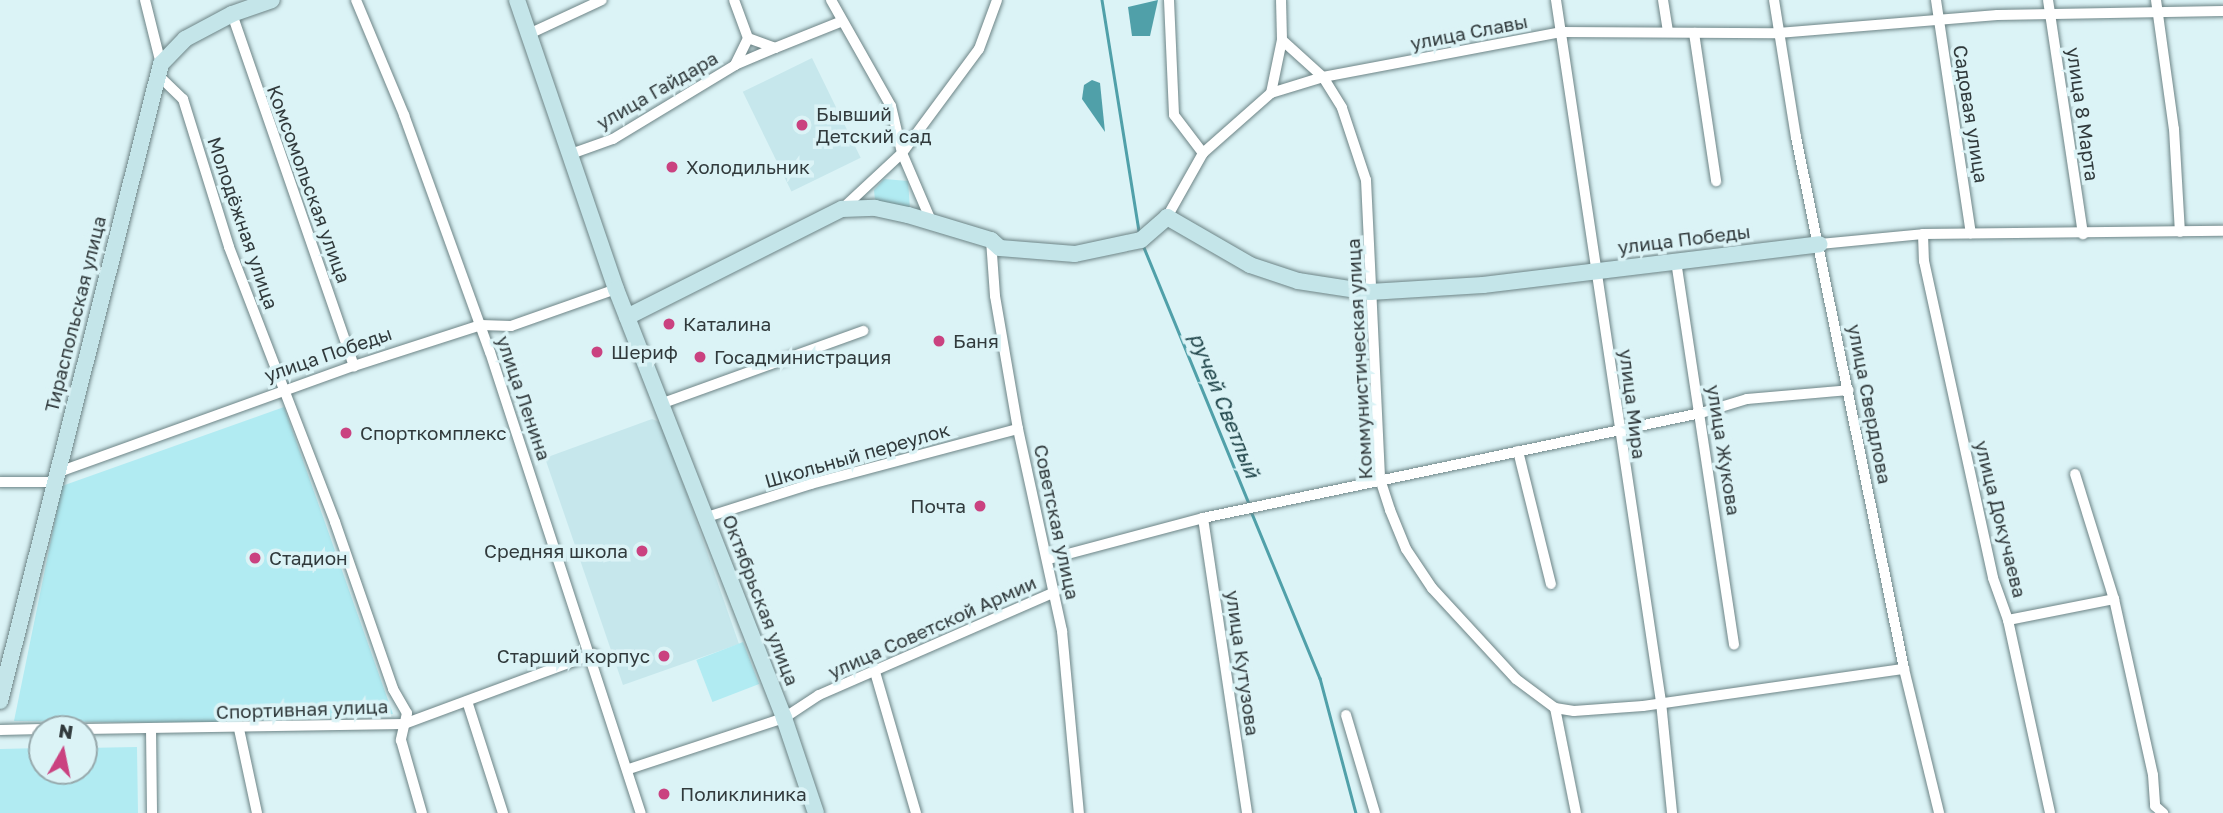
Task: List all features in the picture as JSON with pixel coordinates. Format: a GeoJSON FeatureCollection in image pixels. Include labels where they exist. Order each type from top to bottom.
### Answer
{"type":"FeatureCollection","features":[{"type":"Feature","properties":{"kind":"street"},"geometry":{"type":"LineString","coordinates":[[145,0],[160,69]]}},
{"type":"Feature","properties":{"kind":"street","name":"Тираспольская улица"},"geometry":{"type":"LineString","coordinates":[[0,701],[160,69],[186,38],[232,14],[272,0]]}},
{"type":"Feature","properties":{"kind":"street","name":"улица Ленина"},"geometry":{"type":"LineString","coordinates":[[356,0],[404,115],[481,325],[593,654],[641,813]]}},
{"type":"Feature","properties":{"kind":"street","name":"Октябрьская улица"},"geometry":{"type":"LineString","coordinates":[[517,0],[531,33],[568,155],[616,289],[663,402],[784,718],[816,813]]}},
{"type":"Feature","properties":{"kind":"street"},"geometry":{"type":"LineString","coordinates":[[531,33],[602,0]]}},
{"type":"Feature","properties":{"kind":"street"},"geometry":{"type":"LineString","coordinates":[[734,0],[748,37],[775,48]]}},
{"type":"Feature","properties":{"kind":"street"},"geometry":{"type":"LineString","coordinates":[[831,0],[840,22],[891,106],[902,153],[932,223]]}},
{"type":"Feature","properties":{"kind":"street"},"geometry":{"type":"LineString","coordinates":[[627,317],[842,209],[902,153],[979,49],[997,0]]}},
{"type":"Feature","properties":{"kind":"street"},"geometry":{"type":"LineString","coordinates":[[1169,0],[1174,116],[1203,153]]}},
{"type":"Feature","properties":{"kind":"street"},"geometry":{"type":"LineString","coordinates":[[842,209],[875,208],[991,240],[1000,248],[1075,254],[1141,240],[1167,217],[1203,153],[1271,93],[1282,40],[1281,0]]}},
{"type":"Feature","properties":{"kind":"street","name":"улица Мира"},"geometry":{"type":"LineString","coordinates":[[1556,0],[1599,271],[1618,428],[1661,702],[1672,813]]}},
{"type":"Feature","properties":{"kind":"street"},"geometry":{"type":"LineString","coordinates":[[1663,0],[1668,32]]}},
{"type":"Feature","properties":{"kind":"street","name":"улица Свердлова"},"geometry":{"type":"LineString","coordinates":[[1774,0],[1778,33],[1904,669],[1939,813]]}},
{"type":"Feature","properties":{"kind":"street","name":"Садовая улица"},"geometry":{"type":"LineString","coordinates":[[1936,0],[1971,233]]}},
{"type":"Feature","properties":{"kind":"street","name":"улица 8 Марта"},"geometry":{"type":"LineString","coordinates":[[2048,0],[2083,234]]}},
{"type":"Feature","properties":{"kind":"street"},"geometry":{"type":"LineString","coordinates":[[2156,0],[2173,117],[2180,232]]}},
{"type":"Feature","properties":{"kind":"street","name":"улица Славы"},"geometry":{"type":"LineString","coordinates":[[1271,93],[1323,77],[1561,32],[1778,33],[1939,19],[2158,15],[2223,11]]}},
{"type":"Feature","properties":{"kind":"street","name":"Комсомольская улица"},"geometry":{"type":"LineString","coordinates":[[232,14],[354,366]]}},
{"type":"Feature","properties":{"kind":"street"},"geometry":{"type":"LineString","coordinates":[[735,65],[840,22]]}},
{"type":"Feature","properties":{"kind":"street"},"geometry":{"type":"LineString","coordinates":[[1694,33],[1716,181]]}},
{"type":"Feature","properties":{"kind":"street","name":"улица Гайдара"},"geometry":{"type":"LineString","coordinates":[[568,155],[613,139],[735,65],[748,37]]}},
{"type":"Feature","properties":{"kind":"street","name":"Коммунистическая улица"},"geometry":{"type":"LineString","coordinates":[[1282,40],[1323,77],[1342,108],[1366,180],[1380,479],[1406,549],[1432,588],[1516,679],[1555,708]]}},
{"type":"Feature","properties":{"kind":"street","name":"Молодёжная улица"},"geometry":{"type":"LineString","coordinates":[[160,69],[183,99],[229,247],[393,689],[407,713],[404,724]]}},
{"type":"Feature","properties":{"kind":"street","name":"улица Победы"},"geometry":{"type":"LineString","coordinates":[[1167,217],[1250,265],[1298,281],[1370,292],[1483,285],[1923,234],[2223,231]]}},
{"type":"Feature","properties":{"kind":"street","name":"улица Докучаева"},"geometry":{"type":"LineString","coordinates":[[1923,234],[1924,261],[1990,564],[2008,620],[2048,813]]}},
{"type":"Feature","properties":{"kind":"street","name":"Советская улица"},"geometry":{"type":"LineString","coordinates":[[991,240],[995,296],[1018,429],[1055,592],[1072,705],[1079,813]]}},
{"type":"Feature","properties":{"kind":"street","name":"улица Жукова"},"geometry":{"type":"LineString","coordinates":[[1675,261],[1701,413],[1734,645]]}},
{"type":"Feature","properties":{"kind":"street","name":"улица Победы"},"geometry":{"type":"LineString","coordinates":[[55,478],[354,366],[481,325],[511,326],[616,289]]}},
{"type":"Feature","properties":{"kind":"street"},"geometry":{"type":"LineString","coordinates":[[663,402],[863,331]]}},
{"type":"Feature","properties":{"kind":"street","name":"улица Советской Армии"},"geometry":{"type":"LineString","coordinates":[[1049,559],[1203,518],[1618,428],[1701,413],[1746,399],[1849,390]]}},
{"type":"Feature","properties":{"kind":"street","name":"Школьный переулок"},"geometry":{"type":"LineString","coordinates":[[707,517],[1018,429]]}},
{"type":"Feature","properties":{"kind":"street"},"geometry":{"type":"LineString","coordinates":[[1518,451],[1551,584]]}},
{"type":"Feature","properties":{"kind":"street"},"geometry":{"type":"LineString","coordinates":[[2075,474],[2114,599],[2153,775],[2157,811]]}},
{"type":"Feature","properties":{"kind":"street"},"geometry":{"type":"LineString","coordinates":[[0,482],[55,478]]}},
{"type":"Feature","properties":{"kind":"street","name":"улица Кутузова"},"geometry":{"type":"LineString","coordinates":[[1203,518],[1247,813]]}},
{"type":"Feature","properties":{"kind":"street","name":"улица Советской Армии"},"geometry":{"type":"LineString","coordinates":[[629,769],[784,718],[819,695],[1055,592]]}},
{"type":"Feature","properties":{"kind":"street"},"geometry":{"type":"LineString","coordinates":[[2008,620],[2114,599]]}},
{"type":"Feature","properties":{"kind":"street","name":"Спортивная улица"},"geometry":{"type":"LineString","coordinates":[[98,729],[239,729],[404,724],[593,654]]}},
{"type":"Feature","properties":{"kind":"street"},"geometry":{"type":"LineString","coordinates":[[1576,813],[1555,708],[1574,711],[1661,702],[1904,669]]}},
{"type":"Feature","properties":{"kind":"street"},"geometry":{"type":"LineString","coordinates":[[875,671],[916,813]]}},
{"type":"Feature","properties":{"kind":"street"},"geometry":{"type":"LineString","coordinates":[[467,701],[503,813]]}},
{"type":"Feature","properties":{"kind":"street"},"geometry":{"type":"LineString","coordinates":[[1346,715],[1375,813]]}},
{"type":"Feature","properties":{"kind":"street"},"geometry":{"type":"LineString","coordinates":[[404,724],[401,740],[422,813]]}},
{"type":"Feature","properties":{"kind":"street"},"geometry":{"type":"LineString","coordinates":[[0,730],[28,729]]}},
{"type":"Feature","properties":{"kind":"street"},"geometry":{"type":"LineString","coordinates":[[151,729],[152,813]]}},
{"type":"Feature","properties":{"kind":"street"},"geometry":{"type":"LineString","coordinates":[[239,729],[257,813]]}},
{"type":"Feature","properties":{"kind":"shaded area"},"geometry":{"type":"Polygon","coordinates":[[[1158,0],[1150,36],[1132,36],[1128,7],[1158,0]]]}},
{"type":"Feature","properties":{"kind":"shaded area","name":"Бывший Детский сад"},"geometry":{"type":"Polygon","coordinates":[[[812,58],[861,158],[791,192],[743,92],[812,58]]]}},
{"type":"Feature","properties":{"kind":"shaded area"},"geometry":{"type":"Polygon","coordinates":[[[1092,80],[1100,83],[1105,132],[1082,99],[1084,85],[1092,80]]]}},
{"type":"Feature","properties":{"kind":"shaded area"},"geometry":{"type":"Polygon","coordinates":[[[884,179],[908,181],[910,209],[875,200],[874,190],[884,179]]]}},
{"type":"Feature","properties":{"kind":"shaded area"},"geometry":{"type":"Polygon","coordinates":[[[284,407],[393,714],[213,723],[98,722],[98,715],[28,715],[28,721],[14,721],[62,486],[284,407]]]}},
{"type":"Feature","properties":{"kind":"shaded area","name":"Средняя школа"},"geometry":{"type":"Polygon","coordinates":[[[652,419],[662,423],[739,644],[623,685],[545,458],[652,419]]]}},
{"type":"Feature","properties":{"kind":"shaded area"},"geometry":{"type":"Polygon","coordinates":[[[743,642],[759,684],[712,702],[696,660],[743,642]]]}},
{"type":"Feature","properties":{"kind":"shaded area"},"geometry":{"type":"Polygon","coordinates":[[[137,747],[138,813],[0,813],[0,749],[28,748],[28,785],[98,785],[98,748],[137,747]]]}},
{"type":"Feature","properties":{"kind":"waterway","name":"ручей Светлый"},"geometry":{"type":"LineString","coordinates":[[1102,0],[1139,232]]}},
{"type":"Feature","properties":{"kind":"waterway","name":"ручей Светлый"},"geometry":{"type":"LineString","coordinates":[[1143,245],[1249,504]]}},
{"type":"Feature","properties":{"kind":"waterway","name":"ручей Светлый"},"geometry":{"type":"LineString","coordinates":[[1251,511],[1320,678],[1356,813]]}},
{"type":"Feature","properties":{"kind":"place","name":"Бывший Детский сад"},"geometry":{"type":"Point","coordinates":[802,125]}},
{"type":"Feature","properties":{"kind":"place","name":"Холодильник"},"geometry":{"type":"Point","coordinates":[672,167]}},
{"type":"Feature","properties":{"kind":"place","name":"Каталина"},"geometry":{"type":"Point","coordinates":[669,324]}},
{"type":"Feature","properties":{"kind":"place","name":"Баня"},"geometry":{"type":"Point","coordinates":[939,341]}},
{"type":"Feature","properties":{"kind":"place","name":"Шериф"},"geometry":{"type":"Point","coordinates":[597,352]}},
{"type":"Feature","properties":{"kind":"place","name":"Госадминистрация"},"geometry":{"type":"Point","coordinates":[700,357]}},
{"type":"Feature","properties":{"kind":"place","name":"Спорткомплекс"},"geometry":{"type":"Point","coordinates":[346,433]}},
{"type":"Feature","properties":{"kind":"place","name":"Почта"},"geometry":{"type":"Point","coordinates":[980,506]}},
{"type":"Feature","properties":{"kind":"place","name":"Средняя школа"},"geometry":{"type":"Point","coordinates":[642,551]}},
{"type":"Feature","properties":{"kind":"place","name":"Стадион"},"geometry":{"type":"Point","coordinates":[255,558]}},
{"type":"Feature","properties":{"kind":"place","name":"Старший корпус"},"geometry":{"type":"Point","coordinates":[664,656]}},
{"type":"Feature","properties":{"kind":"place","name":"Поликлиника"},"geometry":{"type":"Point","coordinates":[664,794]}}]}
